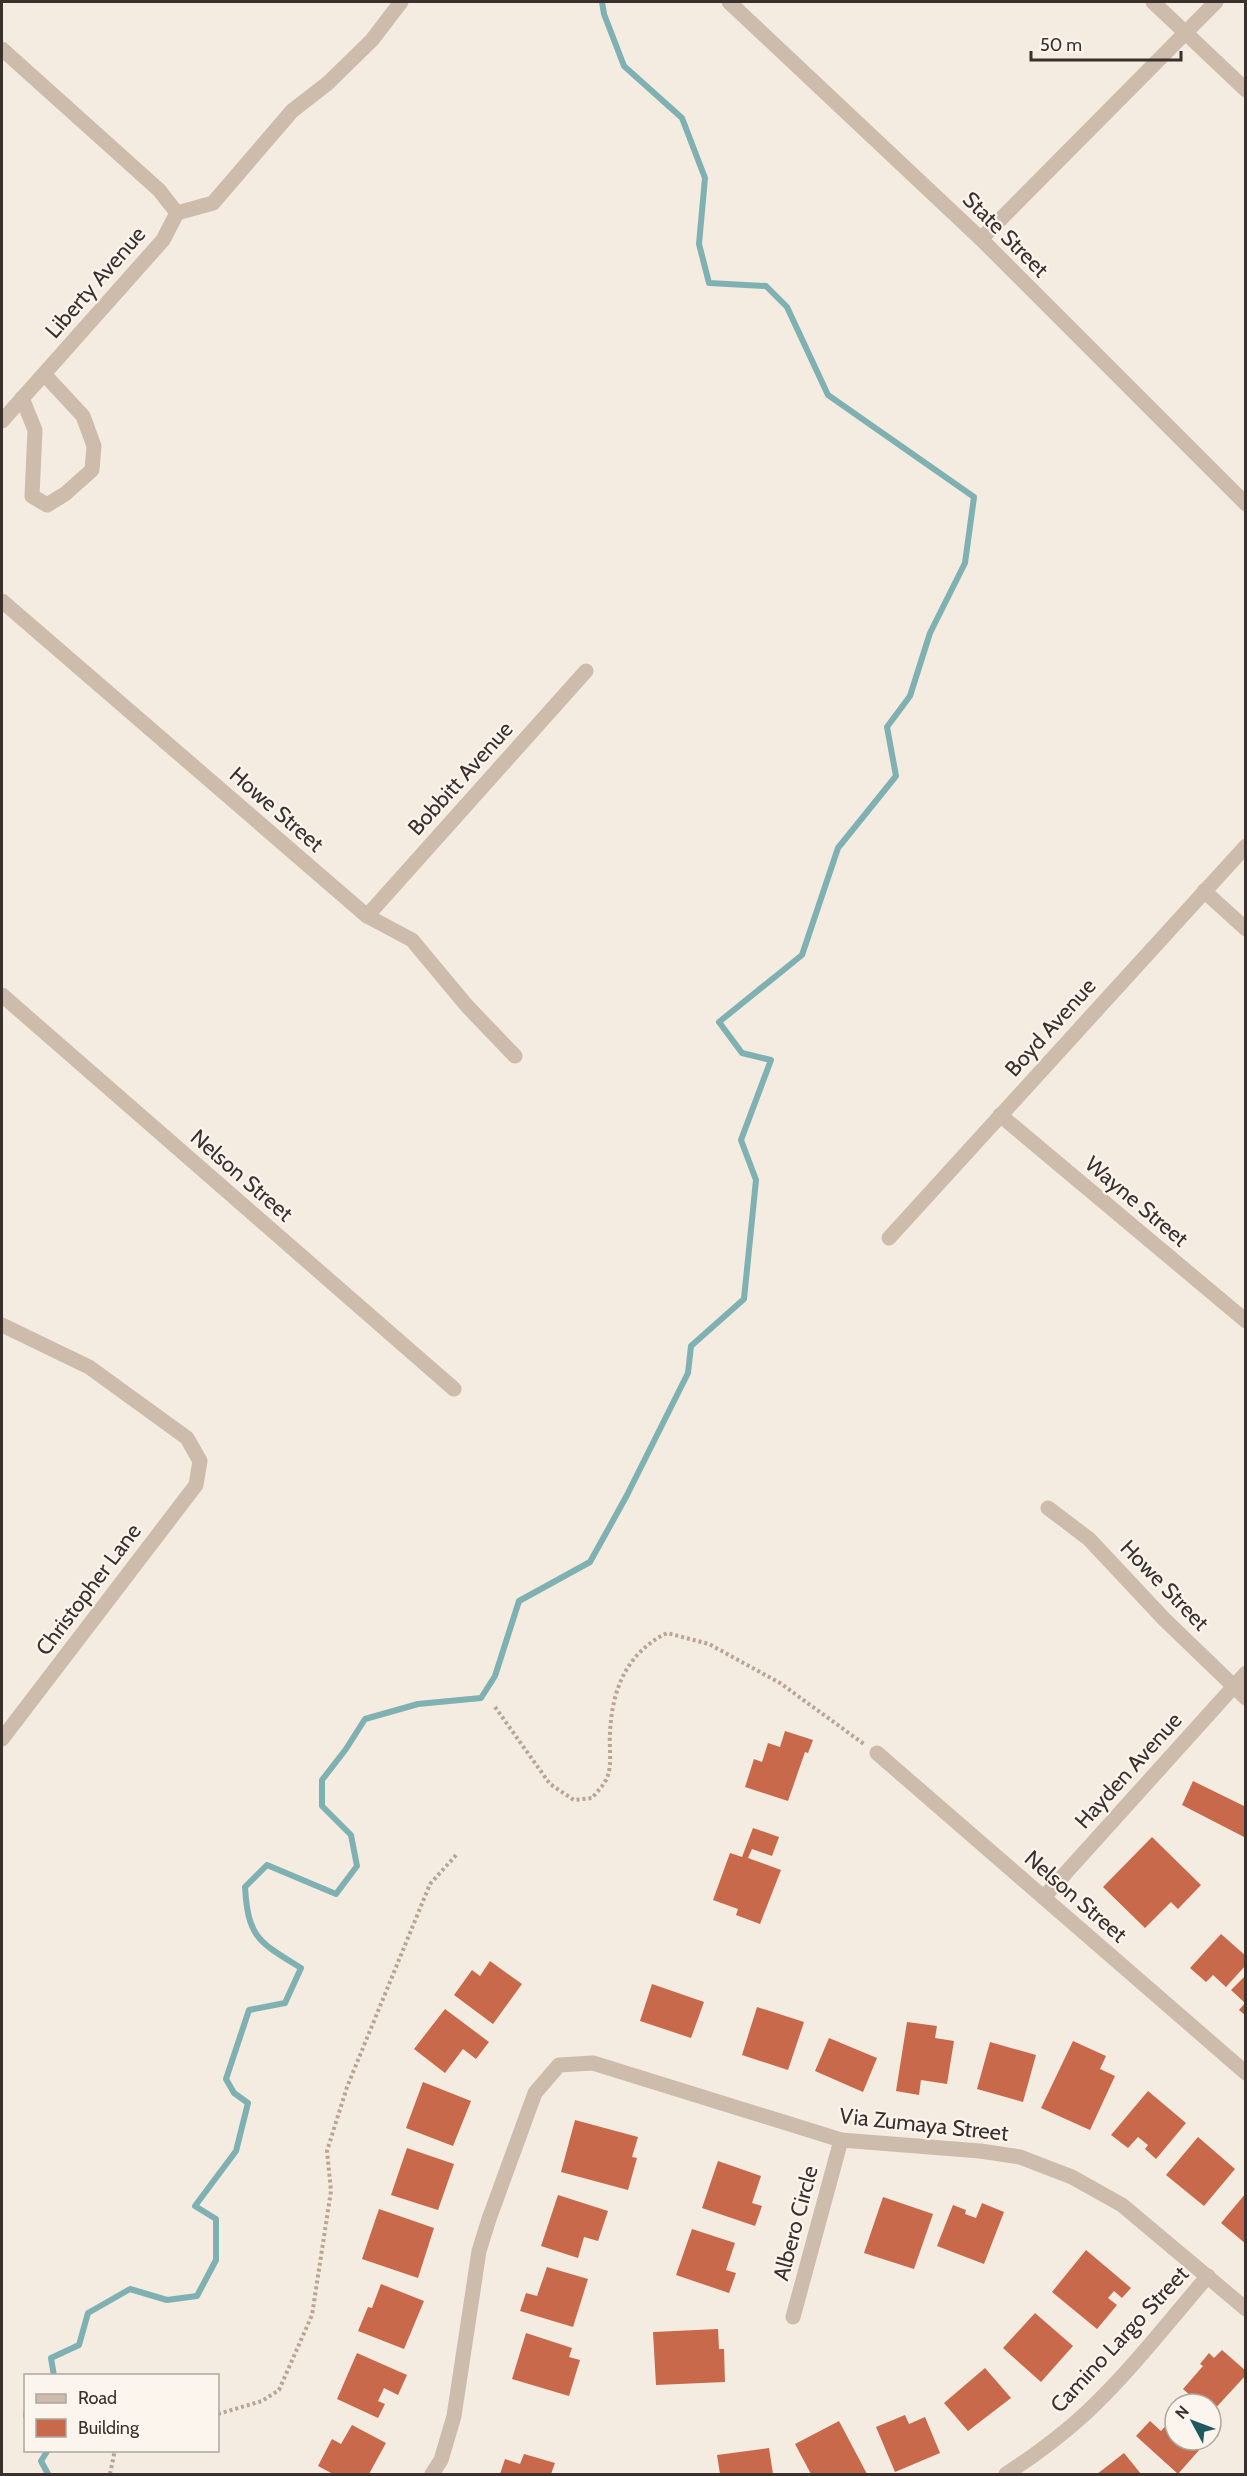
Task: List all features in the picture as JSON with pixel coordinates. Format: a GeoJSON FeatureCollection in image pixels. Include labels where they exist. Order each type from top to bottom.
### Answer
{"type":"FeatureCollection","features":[{"type":"Feature","properties":{"kind":"street"},"geometry":{"type":"LineString","coordinates":[[2,49],[159,190],[177,213],[213,203],[292,111],[328,83],[372,40],[401,2]]}},
{"type":"Feature","properties":{"kind":"street","name":"State Street"},"geometry":{"type":"LineString","coordinates":[[729,2],[981,239],[1245,504]]}},
{"type":"Feature","properties":{"kind":"street"},"geometry":{"type":"LineString","coordinates":[[1153,2],[1245,90]]}},
{"type":"Feature","properties":{"kind":"street"},"geometry":{"type":"LineString","coordinates":[[981,239],[1216,2]]}},
{"type":"Feature","properties":{"kind":"street","name":"Liberty Avenue"},"geometry":{"type":"LineString","coordinates":[[2,421],[163,240],[177,213]]}},
{"type":"Feature","properties":{"kind":"street"},"geometry":{"type":"LineString","coordinates":[[22,398],[34,430],[32,496],[47,505],[65,494],[92,470],[94,446],[83,416],[44,374]]}},
{"type":"Feature","properties":{"kind":"street","name":"Howe Street"},"geometry":{"type":"LineString","coordinates":[[2,601],[367,916],[412,940],[467,1006],[515,1056]]}},
{"type":"Feature","properties":{"kind":"street","name":"Bobbitt Avenue"},"geometry":{"type":"LineString","coordinates":[[367,916],[586,671]]}},
{"type":"Feature","properties":{"kind":"street","name":"Boyd Avenue"},"geometry":{"type":"LineString","coordinates":[[889,1238],[1245,846]]}},
{"type":"Feature","properties":{"kind":"street"},"geometry":{"type":"LineString","coordinates":[[1204,891],[1245,929]]}},
{"type":"Feature","properties":{"kind":"street","name":"Nelson Street"},"geometry":{"type":"LineString","coordinates":[[2,995],[454,1389]]}},
{"type":"Feature","properties":{"kind":"street","name":"Wayne Street"},"geometry":{"type":"LineString","coordinates":[[1000,1115],[1245,1321]]}},
{"type":"Feature","properties":{"kind":"street","name":"Christopher Lane"},"geometry":{"type":"LineString","coordinates":[[2,1325],[88,1367],[187,1438],[200,1461],[196,1485],[2,1739]]}},
{"type":"Feature","properties":{"kind":"street","name":"Howe Street"},"geometry":{"type":"LineString","coordinates":[[1048,1508],[1089,1539],[1164,1619],[1245,1698]]}},
{"type":"Feature","properties":{"kind":"street","name":"Hayden Avenue"},"geometry":{"type":"LineString","coordinates":[[1044,1897],[1245,1673]]}},
{"type":"Feature","properties":{"kind":"street","name":"Nelson Street"},"geometry":{"type":"LineString","coordinates":[[877,1753],[1245,2073]]}},
{"type":"Feature","properties":{"kind":"street","name":"Via Zumaya Street"},"geometry":{"type":"LineString","coordinates":[[432,2475],[441,2460],[454,2416],[479,2251],[535,2094],[559,2065],[593,2063],[841,2140],[980,2151],[1020,2157],[1072,2177],[1122,2205],[1245,2309]]}},
{"type":"Feature","properties":{"kind":"street","name":"Albero Circle"},"geometry":{"type":"LineString","coordinates":[[793,2317],[841,2140]]}},
{"type":"Feature","properties":{"kind":"street","name":"Camino Largo Street"},"geometry":{"type":"LineString","coordinates":[[1006,2475],[1046,2447],[1086,2413],[1208,2276]]}},
{"type":"Feature","properties":{"kind":"path"},"geometry":{"type":"LineString","coordinates":[[495,1707],[550,1784],[574,1800],[592,1798],[608,1776],[611,1718],[618,1687],[631,1659],[652,1640],[667,1633],[709,1644],[780,1683],[877,1753]]}},
{"type":"Feature","properties":{"kind":"path"},"geometry":{"type":"LineString","coordinates":[[219,2414],[262,2401],[279,2390],[312,2315],[331,2191],[327,2151],[347,2087],[430,1884],[458,1853]]}},
{"type":"Feature","properties":{"kind":"path"},"geometry":{"type":"LineString","coordinates":[[110,2475],[115,2452]]}},
{"type":"Feature","properties":{"kind":"building"},"geometry":{"type":"Polygon","coordinates":[[[785,1731],[813,1740],[808,1753],[805,1752],[788,1801],[745,1787],[754,1759],[762,1762],[768,1743],[780,1747],[785,1731]]]}},
{"type":"Feature","properties":{"kind":"building"},"geometry":{"type":"Polygon","coordinates":[[[1193,1781],[1246,1807],[1246,1838],[1182,1805],[1193,1781]]]}},
{"type":"Feature","properties":{"kind":"building"},"geometry":{"type":"Polygon","coordinates":[[[753,1828],[779,1837],[772,1856],[752,1849],[748,1858],[781,1870],[760,1924],[736,1915],[738,1909],[713,1900],[730,1853],[742,1857],[753,1828]]]}},
{"type":"Feature","properties":{"kind":"building"},"geometry":{"type":"Polygon","coordinates":[[[1152,1837],[1201,1885],[1178,1909],[1171,1902],[1145,1928],[1103,1887],[1152,1837]]]}},
{"type":"Feature","properties":{"kind":"building"},"geometry":{"type":"Polygon","coordinates":[[[1221,1934],[1246,1956],[1246,1965],[1226,1987],[1213,1975],[1206,1982],[1190,1968],[1221,1934]]]}},
{"type":"Feature","properties":{"kind":"building"},"geometry":{"type":"Polygon","coordinates":[[[490,1961],[522,1984],[493,2024],[454,1995],[472,1970],[480,1976],[490,1961]]]}},
{"type":"Feature","properties":{"kind":"building"},"geometry":{"type":"Polygon","coordinates":[[[1246,1975],[1246,2016],[1239,2010],[1245,2003],[1231,1990],[1246,1975]]]}},
{"type":"Feature","properties":{"kind":"building"},"geometry":{"type":"Polygon","coordinates":[[[652,1984],[704,2002],[691,2038],[640,2021],[652,1984]]]}},
{"type":"Feature","properties":{"kind":"building"},"geometry":{"type":"Polygon","coordinates":[[[757,2007],[804,2022],[788,2070],[742,2055],[757,2007]]]}},
{"type":"Feature","properties":{"kind":"building"},"geometry":{"type":"Polygon","coordinates":[[[445,2009],[489,2042],[476,2059],[463,2049],[445,2073],[414,2049],[445,2009]]]}},
{"type":"Feature","properties":{"kind":"building"},"geometry":{"type":"Polygon","coordinates":[[[907,2022],[937,2026],[935,2038],[954,2041],[947,2084],[921,2080],[919,2095],[896,2091],[907,2022]]]}},
{"type":"Feature","properties":{"kind":"building"},"geometry":{"type":"Polygon","coordinates":[[[829,2038],[877,2058],[863,2092],[815,2071],[829,2038]]]}},
{"type":"Feature","properties":{"kind":"building"},"geometry":{"type":"Polygon","coordinates":[[[1073,2041],[1106,2056],[1100,2069],[1115,2076],[1090,2130],[1041,2108],[1073,2041]]]}},
{"type":"Feature","properties":{"kind":"building"},"geometry":{"type":"Polygon","coordinates":[[[990,2042],[1036,2055],[1023,2102],[977,2089],[990,2042]]]}},
{"type":"Feature","properties":{"kind":"building"},"geometry":{"type":"Polygon","coordinates":[[[423,2082],[471,2101],[453,2146],[406,2128],[423,2082]]]}},
{"type":"Feature","properties":{"kind":"building"},"geometry":{"type":"Polygon","coordinates":[[[1148,2091],[1186,2123],[1156,2159],[1145,2149],[1148,2145],[1138,2137],[1128,2148],[1111,2135],[1148,2091]]]}},
{"type":"Feature","properties":{"kind":"building"},"geometry":{"type":"Polygon","coordinates":[[[575,2120],[638,2137],[632,2157],[637,2158],[628,2190],[561,2172],[575,2120]]]}},
{"type":"Feature","properties":{"kind":"building"},"geometry":{"type":"Polygon","coordinates":[[[1198,2137],[1235,2169],[1204,2206],[1166,2175],[1198,2137]]]}},
{"type":"Feature","properties":{"kind":"building"},"geometry":{"type":"Polygon","coordinates":[[[407,2148],[454,2164],[438,2210],[391,2195],[407,2148]]]}},
{"type":"Feature","properties":{"kind":"building"},"geometry":{"type":"Polygon","coordinates":[[[718,2161],[761,2176],[752,2203],[762,2206],[755,2226],[702,2208],[718,2161]]]}},
{"type":"Feature","properties":{"kind":"building"},"geometry":{"type":"Polygon","coordinates":[[[1246,2193],[1246,2244],[1221,2223],[1246,2193]]]}},
{"type":"Feature","properties":{"kind":"building"},"geometry":{"type":"Polygon","coordinates":[[[558,2195],[608,2211],[598,2241],[584,2237],[578,2258],[541,2246],[558,2195]]]}},
{"type":"Feature","properties":{"kind":"building"},"geometry":{"type":"Polygon","coordinates":[[[883,2197],[933,2214],[914,2269],[864,2253],[883,2197]]]}},
{"type":"Feature","properties":{"kind":"building"},"geometry":{"type":"Polygon","coordinates":[[[982,2203],[1004,2212],[984,2264],[937,2246],[953,2205],[966,2210],[965,2214],[976,2218],[982,2203]]]}},
{"type":"Feature","properties":{"kind":"building"},"geometry":{"type":"Polygon","coordinates":[[[379,2209],[434,2228],[418,2278],[362,2259],[379,2209]]]}},
{"type":"Feature","properties":{"kind":"building"},"geometry":{"type":"Polygon","coordinates":[[[692,2229],[735,2243],[726,2270],[736,2273],[729,2293],[676,2275],[692,2229]]]}},
{"type":"Feature","properties":{"kind":"building"},"geometry":{"type":"Polygon","coordinates":[[[1086,2250],[1131,2288],[1122,2298],[1114,2291],[1108,2298],[1117,2305],[1097,2329],[1052,2292],[1086,2250]]]}},
{"type":"Feature","properties":{"kind":"building"},"geometry":{"type":"Polygon","coordinates":[[[547,2267],[588,2279],[573,2327],[520,2311],[526,2293],[537,2296],[547,2267]]]}},
{"type":"Feature","properties":{"kind":"building"},"geometry":{"type":"Polygon","coordinates":[[[381,2284],[424,2301],[404,2349],[358,2331],[368,2307],[372,2308],[381,2284]]]}},
{"type":"Feature","properties":{"kind":"building"},"geometry":{"type":"Polygon","coordinates":[[[1035,2313],[1073,2346],[1041,2382],[1003,2348],[1035,2313]]]}},
{"type":"Feature","properties":{"kind":"building"},"geometry":{"type":"Polygon","coordinates":[[[718,2329],[719,2349],[724,2349],[725,2382],[656,2385],[653,2332],[718,2329]]]}},
{"type":"Feature","properties":{"kind":"building"},"geometry":{"type":"Polygon","coordinates":[[[526,2333],[572,2348],[569,2357],[580,2360],[569,2396],[512,2379],[526,2333]]]}},
{"type":"Feature","properties":{"kind":"building"},"geometry":{"type":"Polygon","coordinates":[[[1222,2350],[1246,2371],[1246,2375],[1223,2400],[1223,2392],[1186,2392],[1183,2389],[1203,2366],[1200,2364],[1209,2353],[1214,2358],[1222,2350]]]}},
{"type":"Feature","properties":{"kind":"building"},"geometry":{"type":"Polygon","coordinates":[[[357,2353],[407,2375],[398,2395],[384,2388],[378,2401],[385,2404],[378,2418],[337,2399],[357,2353]]]}},
{"type":"Feature","properties":{"kind":"building"},"geometry":{"type":"Polygon","coordinates":[[[985,2368],[1011,2398],[968,2431],[944,2403],[985,2368]]]}},
{"type":"Feature","properties":{"kind":"building"},"geometry":{"type":"Polygon","coordinates":[[[905,2415],[909,2424],[925,2417],[940,2453],[895,2472],[876,2427],[905,2415]]]}},
{"type":"Feature","properties":{"kind":"building"},"geometry":{"type":"Polygon","coordinates":[[[839,2421],[867,2474],[811,2474],[795,2444],[839,2421]]]}},
{"type":"Feature","properties":{"kind":"building"},"geometry":{"type":"Polygon","coordinates":[[[1150,2421],[1161,2431],[1163,2429],[1163,2452],[1197,2452],[1178,2474],[1136,2436],[1150,2421]]]}},
{"type":"Feature","properties":{"kind":"building"},"geometry":{"type":"Polygon","coordinates":[[[352,2425],[386,2443],[369,2474],[333,2474],[318,2466],[332,2439],[341,2444],[352,2425]]]}},
{"type":"Feature","properties":{"kind":"building"},"geometry":{"type":"Polygon","coordinates":[[[769,2448],[773,2474],[720,2474],[717,2455],[769,2448]]]}},
{"type":"Feature","properties":{"kind":"building"},"geometry":{"type":"Polygon","coordinates":[[[1124,2453],[1141,2474],[1097,2474],[1110,2464],[1124,2453]]]}},
{"type":"Feature","properties":{"kind":"building"},"geometry":{"type":"Polygon","coordinates":[[[524,2454],[555,2463],[551,2474],[500,2474],[505,2459],[520,2464],[524,2454]]]}},
{"type":"Feature","properties":{"kind":"waterway"},"geometry":{"type":"LineString","coordinates":[[54,2374],[51,2358],[79,2345],[88,2313],[130,2289],[167,2300],[197,2296],[216,2260],[216,2219],[195,2206],[236,2151],[248,2103],[234,2093],[226,2079],[249,2010],[285,2003],[301,1968],[275,1952],[258,1937],[249,1918],[245,1887],[267,1865],[336,1894],[357,1866],[351,1835],[322,1806],[322,1780],[365,1719],[418,1704],[481,1698],[495,1676],[519,1601],[590,1562],[626,1497],[688,1373],[691,1346],[744,1299],[756,1180],[741,1140],[771,1060],[742,1053],[719,1022],[802,955],[838,848],[896,776],[887,727],[910,696],[930,633],[965,563],[974,497],[828,395],[787,307],[766,286],[709,283],[699,244],[705,178],[682,118],[624,66],[604,14],[602,2]]}},
{"type":"Feature","properties":{"kind":"waterway"},"geometry":{"type":"LineString","coordinates":[[47,2452],[41,2461],[48,2474]]}}]}
